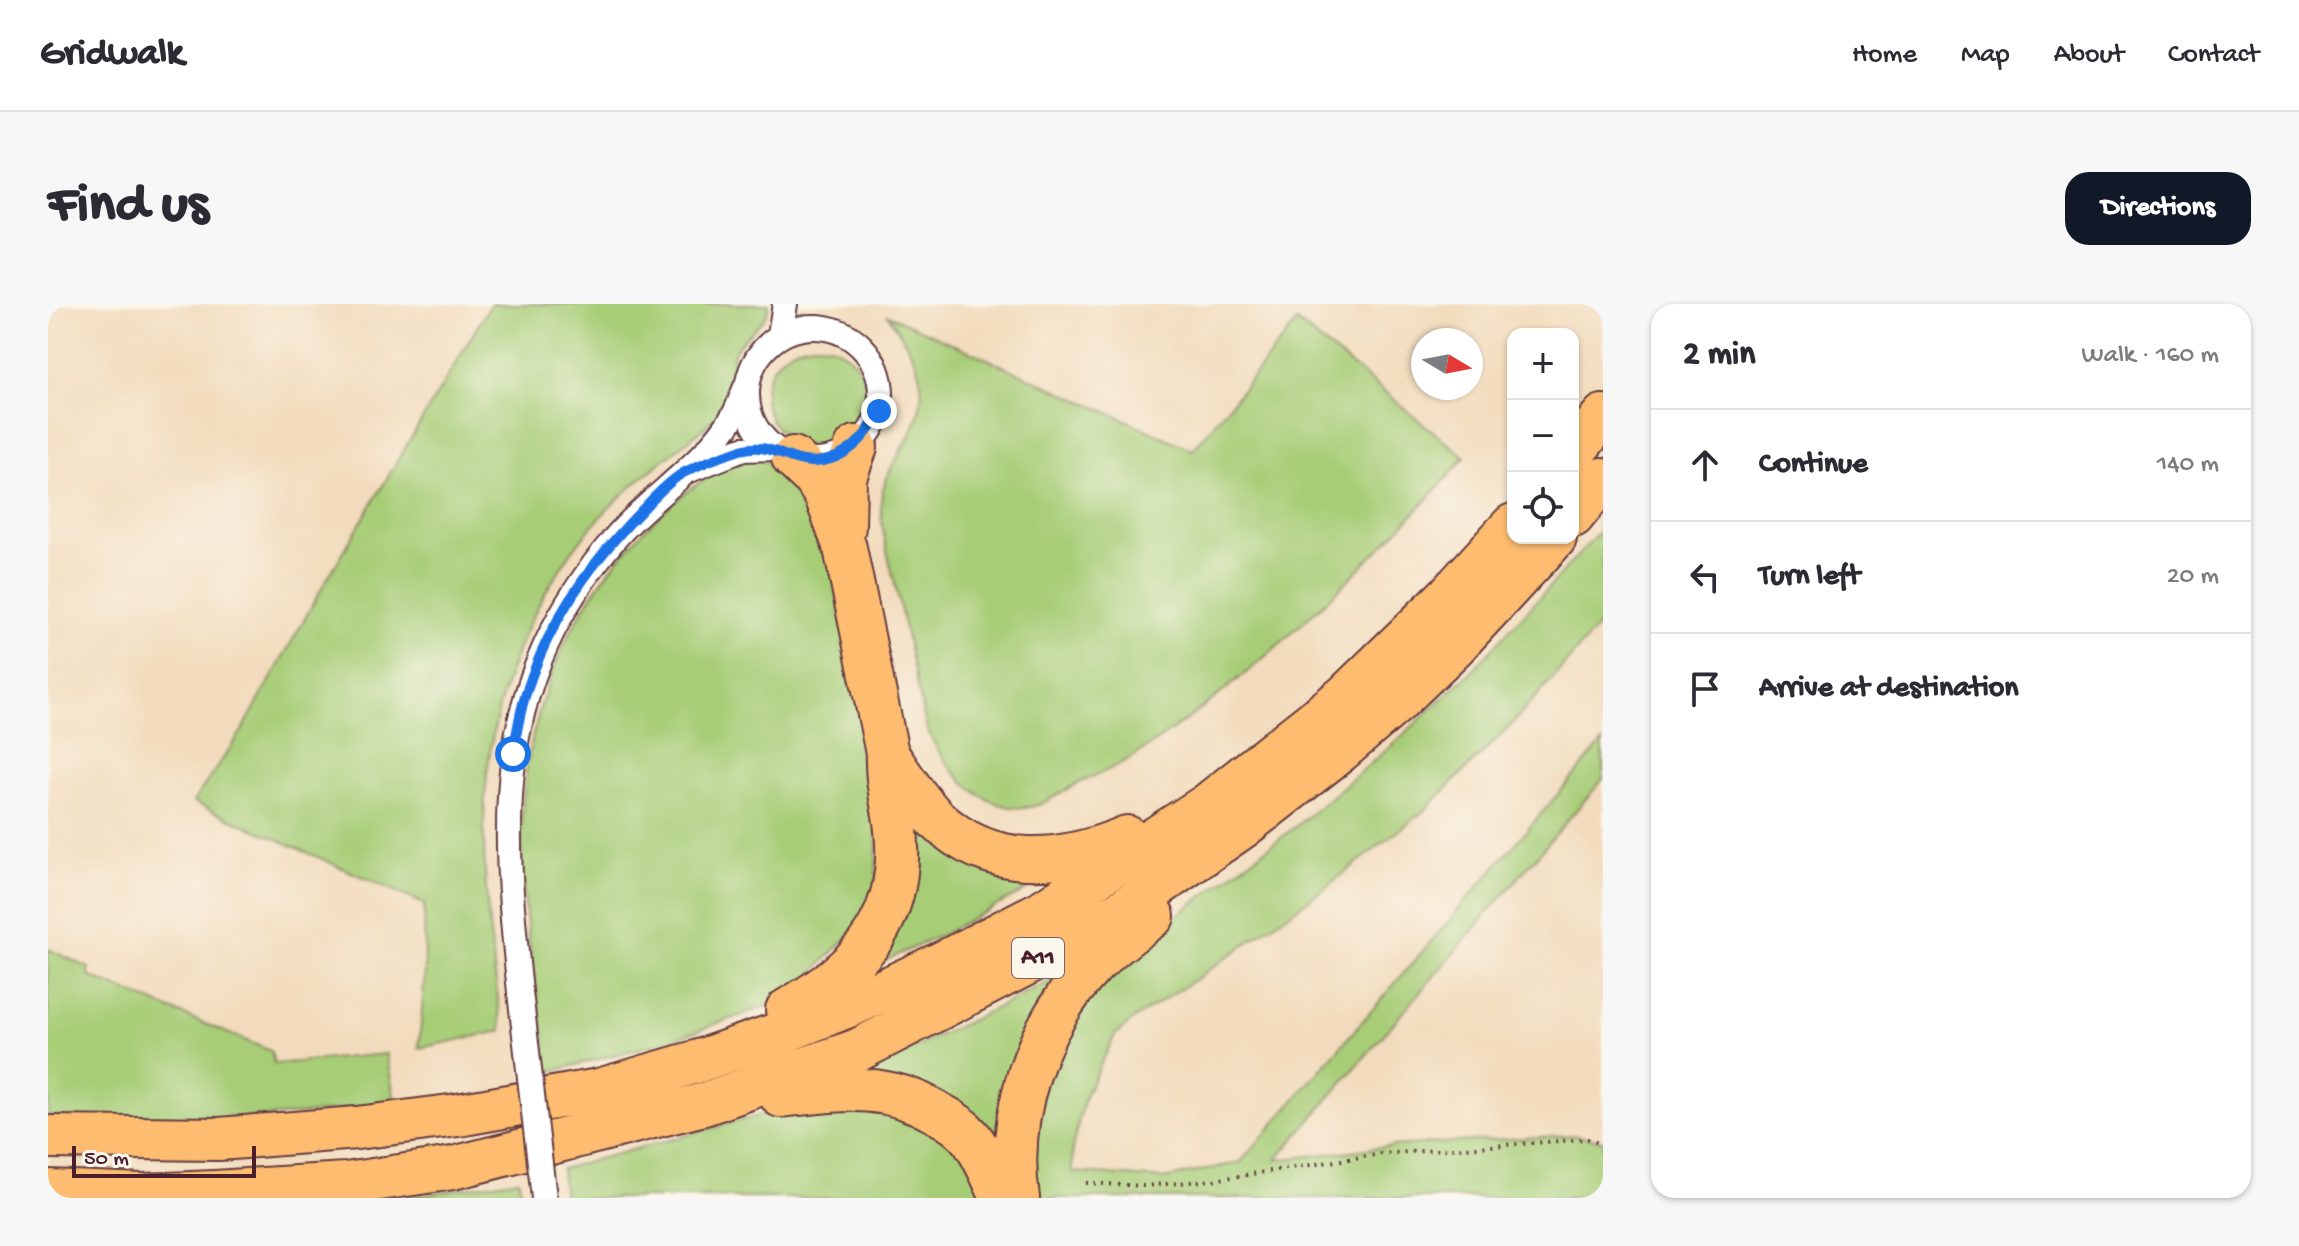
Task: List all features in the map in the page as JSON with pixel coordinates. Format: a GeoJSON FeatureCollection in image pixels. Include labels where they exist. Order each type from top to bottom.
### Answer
{"type":"FeatureCollection","features":[{"type":"Feature","properties":{"kind":"highway"},"geometry":{"type":"LineString","coordinates":[[1579,446],[1603,416]]}},
{"type":"Feature","properties":{"kind":"highway"},"geometry":{"type":"LineString","coordinates":[[845,548],[842,491],[848,463],[856,447]]}},
{"type":"Feature","properties":{"kind":"highway"},"geometry":{"type":"LineString","coordinates":[[699,1061],[809,998],[847,971],[871,942],[885,913],[895,880],[895,821],[886,781],[887,753],[845,548],[826,496],[815,479],[783,453]]}},
{"type":"Feature","properties":{"kind":"highway"},"geometry":{"type":"LineString","coordinates":[[1579,509],[1603,479]]}},
{"type":"Feature","properties":{"kind":"highway","name":"A11"},"geometry":{"type":"LineString","coordinates":[[48,1137],[219,1139],[357,1128],[458,1115],[599,1090],[699,1061],[798,1026],[950,959],[1041,912],[1207,805],[1345,696],[1449,595],[1507,532]]}},
{"type":"Feature","properties":{"kind":"highway","name":"A11"},"geometry":{"type":"LineString","coordinates":[[48,1191],[143,1195],[346,1184],[453,1168],[704,1104],[858,1050],[1036,959],[1123,910],[1179,872],[1339,752],[1453,648],[1549,544]]}},
{"type":"Feature","properties":{"kind":"highway"},"geometry":{"type":"LineString","coordinates":[[1018,1198],[1016,1136],[1022,1099],[1035,1058],[1052,1020],[1072,992],[1092,966],[1131,932],[1281,822],[1339,752]]}},
{"type":"Feature","properties":{"kind":"highway"},"geometry":{"type":"LineString","coordinates":[[887,753],[936,819],[962,838],[991,851],[1018,858],[1065,858],[1093,851],[1207,805]]}},
{"type":"Feature","properties":{"kind":"highway"},"geometry":{"type":"LineString","coordinates":[[704,1104],[845,1088],[886,1092],[918,1101],[970,1136],[1002,1198]]}},
{"type":"Feature","properties":{"kind":"street"},"geometry":{"type":"LineString","coordinates":[[780,335],[785,304]]}},
{"type":"Feature","properties":{"kind":"street"},"geometry":{"type":"LineString","coordinates":[[812,304],[830,328]]}},
{"type":"Feature","properties":{"kind":"street"},"geometry":{"type":"LineString","coordinates":[[544,1198],[509,895],[507,808],[524,699],[549,640],[580,583],[617,536],[719,435],[735,414],[752,366],[763,348],[780,335],[813,325],[850,336],[866,350],[877,369],[881,390],[879,411],[870,431],[856,447],[837,458],[815,462],[783,453],[743,449],[682,474]]}},
{"type":"Feature","properties":{"kind":"street"},"geometry":{"type":"LineString","coordinates":[[746,387],[748,410],[757,431],[783,453]]}},
{"type":"Feature","properties":{"kind":"path"},"geometry":{"type":"LineString","coordinates":[[1086,1183],[1144,1186],[1213,1180],[1397,1152],[1588,1139],[1603,1145]]}},
{"type":"Feature","properties":{"kind":"green space"},"geometry":{"type":"Polygon","coordinates":[[[491,304],[769,304],[764,318],[735,351],[718,414],[631,487],[591,527],[560,569],[526,630],[506,681],[486,780],[485,877],[502,1031],[419,1048],[425,972],[424,904],[193,802],[242,731],[323,586],[491,304]]]}},
{"type":"Feature","properties":{"kind":"green space"},"geometry":{"type":"Polygon","coordinates":[[[888,315],[1193,450],[1297,322],[1465,457],[1408,520],[1323,604],[1190,717],[1125,761],[1050,799],[1029,807],[1006,806],[976,792],[951,769],[926,726],[886,547],[881,505],[888,476],[913,429],[922,395],[916,364],[888,315]]]}},
{"type":"Feature","properties":{"kind":"green space"},"geometry":{"type":"Polygon","coordinates":[[[816,344],[836,348],[852,359],[863,375],[867,395],[863,415],[852,431],[836,442],[816,446],[796,442],[780,431],[769,415],[765,395],[769,375],[780,359],[796,348],[816,344]]]}},
{"type":"Feature","properties":{"kind":"green space"},"geometry":{"type":"Polygon","coordinates":[[[739,460],[761,460],[773,464],[820,515],[877,790],[876,907],[789,998],[668,1041],[549,1072],[530,945],[522,849],[525,782],[539,712],[564,645],[600,584],[622,555],[676,501],[739,460]]]}},
{"type":"Feature","properties":{"kind":"green space"},"geometry":{"type":"Polygon","coordinates":[[[1603,528],[1603,621],[1510,726],[1425,810],[1325,888],[1115,1035],[1085,1096],[1073,1144],[1072,1172],[1164,1179],[1241,1162],[1603,742],[1603,779],[1276,1160],[1391,1146],[1572,1135],[1603,1140],[1603,1198],[1031,1198],[1043,1073],[1081,1005],[1151,935],[1294,828],[1389,748],[1471,672],[1603,528]]]}},
{"type":"Feature","properties":{"kind":"green space"},"geometry":{"type":"Polygon","coordinates":[[[907,808],[1057,874],[939,936],[873,966],[907,808]]]}},
{"type":"Feature","properties":{"kind":"green space"},"geometry":{"type":"Polygon","coordinates":[[[48,949],[89,968],[89,976],[271,1051],[274,1064],[386,1054],[395,1101],[309,1114],[222,1119],[48,1116],[48,949]]]}},
{"type":"Feature","properties":{"kind":"green space"},"geometry":{"type":"Polygon","coordinates":[[[1070,972],[1000,1160],[864,1072],[1070,972]]]}},
{"type":"Feature","properties":{"kind":"green space"},"geometry":{"type":"Polygon","coordinates":[[[851,1096],[952,1137],[991,1198],[564,1198],[561,1169],[784,1109],[851,1096]]]}},
{"type":"Feature","properties":{"kind":"green space"},"geometry":{"type":"Polygon","coordinates":[[[519,1179],[521,1198],[401,1198],[519,1179]]]}},
{"type":"Feature","properties":{"kind":"route"},"geometry":{"type":"LineString","coordinates":[[513,754],[524,699],[549,640],[580,583],[617,536],[656,495],[682,474],[743,449],[773,448],[793,458],[815,462],[837,458],[856,447],[870,431],[879,411]]}}]}
